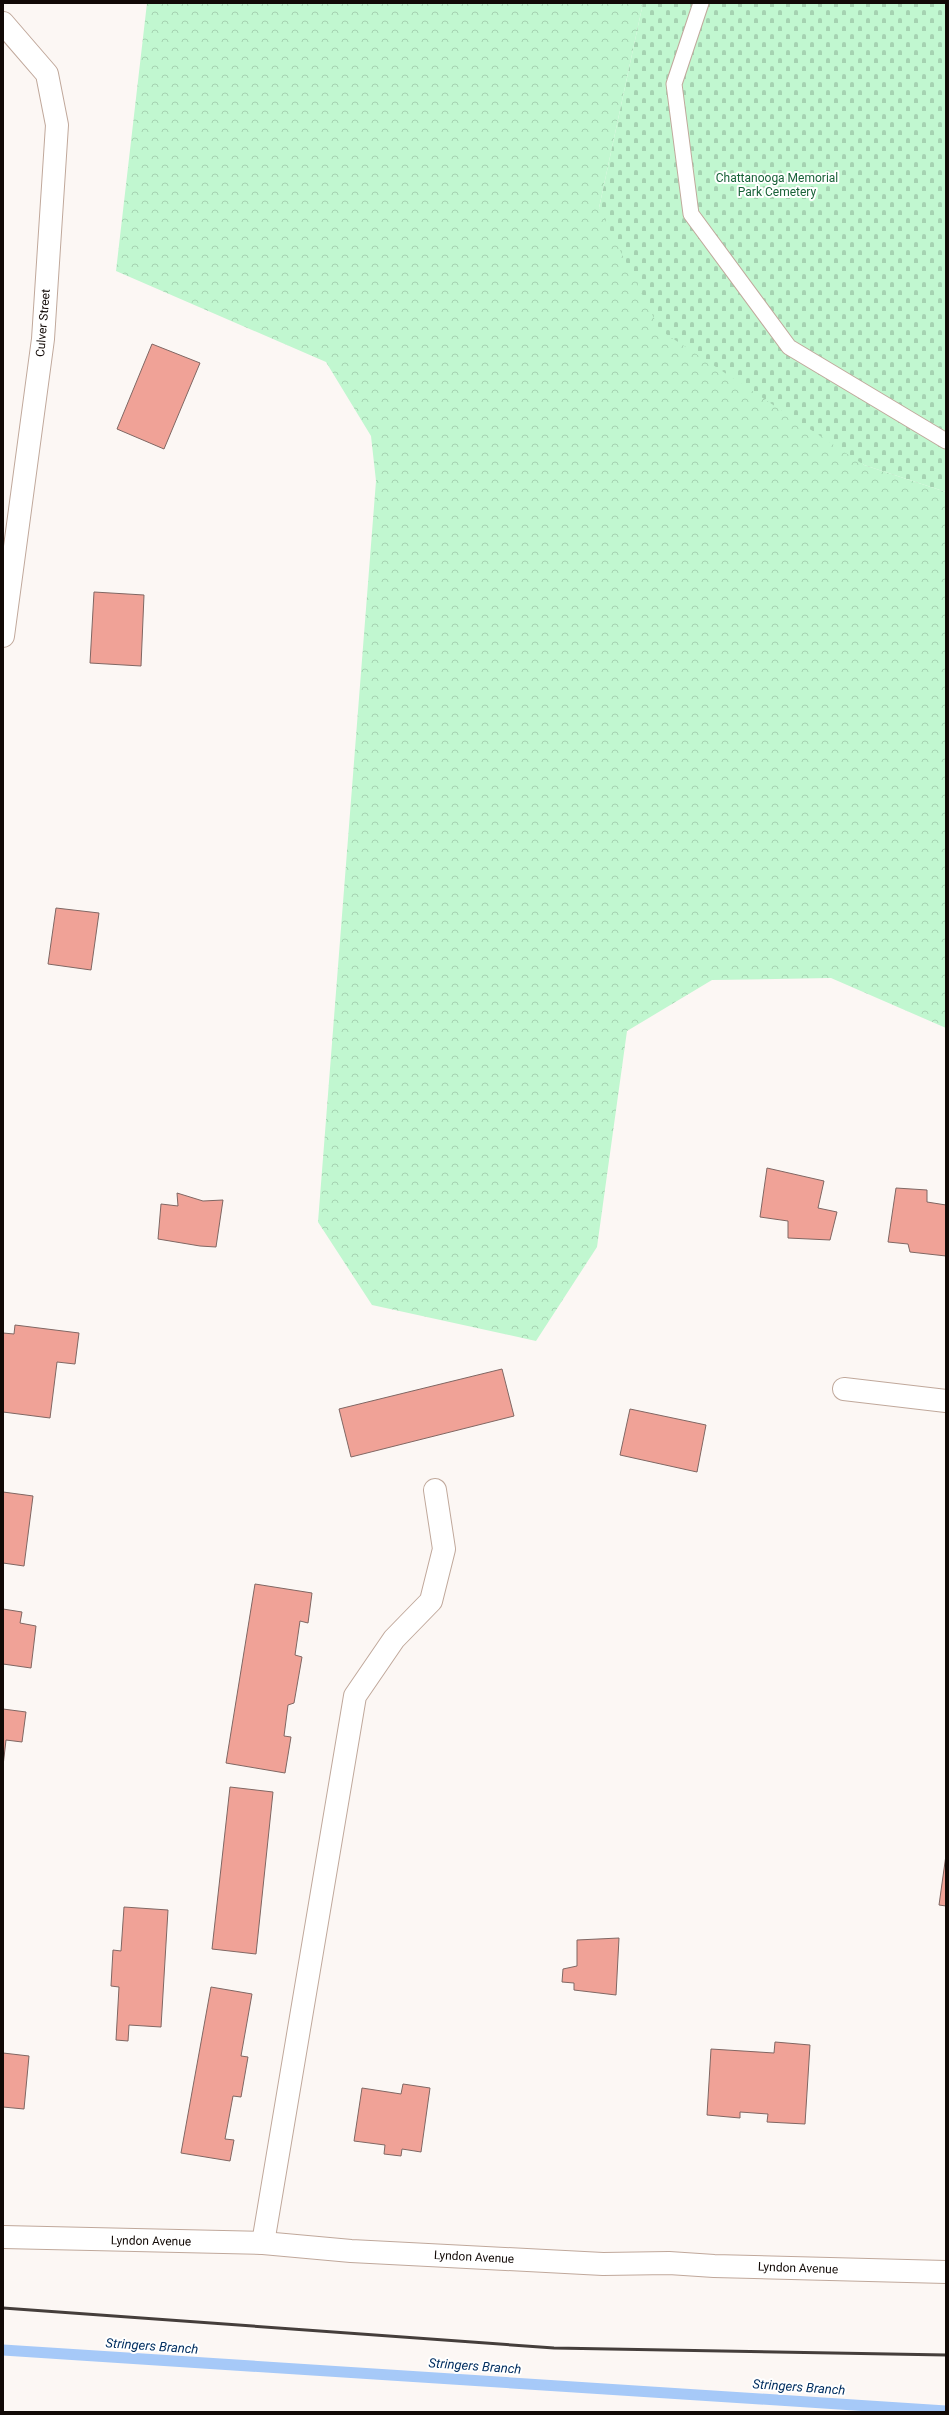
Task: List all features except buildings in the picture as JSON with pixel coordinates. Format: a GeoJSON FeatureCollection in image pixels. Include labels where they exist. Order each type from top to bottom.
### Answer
{"type":"FeatureCollection","features":[{"type":"Feature","properties":{"kind":"street","name":"Culver Street"},"geometry":{"type":"LineString","coordinates":[[3,636],[43,339],[57,125],[47,74],[4,23]]}},
{"type":"Feature","properties":{"kind":"street"},"geometry":{"type":"LineString","coordinates":[[844,1389],[946,1401]]}},
{"type":"Feature","properties":{"kind":"street"},"geometry":{"type":"LineString","coordinates":[[263,2243],[355,1696],[394,1638],[432,1601],[444,1549],[435,1490]]}},
{"type":"Feature","properties":{"kind":"street","name":"Lyndon Avenue"},"geometry":{"type":"LineString","coordinates":[[3,2238],[263,2243],[351,2251],[603,2264],[669,2263],[714,2266],[946,2272]]}},
{"type":"Feature","properties":{"kind":"lane"},"geometry":{"type":"LineString","coordinates":[[701,3],[674,84],[691,214],[789,347],[946,441]]}},
{"type":"Feature","properties":{"kind":"green space"},"geometry":{"type":"Polygon","coordinates":[[[147,3],[643,3],[599,208],[864,465],[946,492],[946,1028],[831,978],[712,980],[627,1031],[597,1247],[536,1341],[372,1305],[318,1222],[376,481],[371,436],[326,362],[116,271],[147,3]]]}},
{"type":"Feature","properties":{"kind":"green space","name":"Chattanooga Memorial Park Cemetery"},"geometry":{"type":"Polygon","coordinates":[[[643,3],[946,3],[946,492],[864,465],[660,330],[599,208],[643,3]]]}},
{"type":"Feature","properties":{"kind":"waterway","name":"Stringers Branch"},"geometry":{"type":"LineString","coordinates":[[3,2350],[946,2411]]}},
{"type":"Feature","properties":{"kind":"railway"},"geometry":{"type":"LineString","coordinates":[[3,2308],[554,2348],[946,2355]]}}]}
